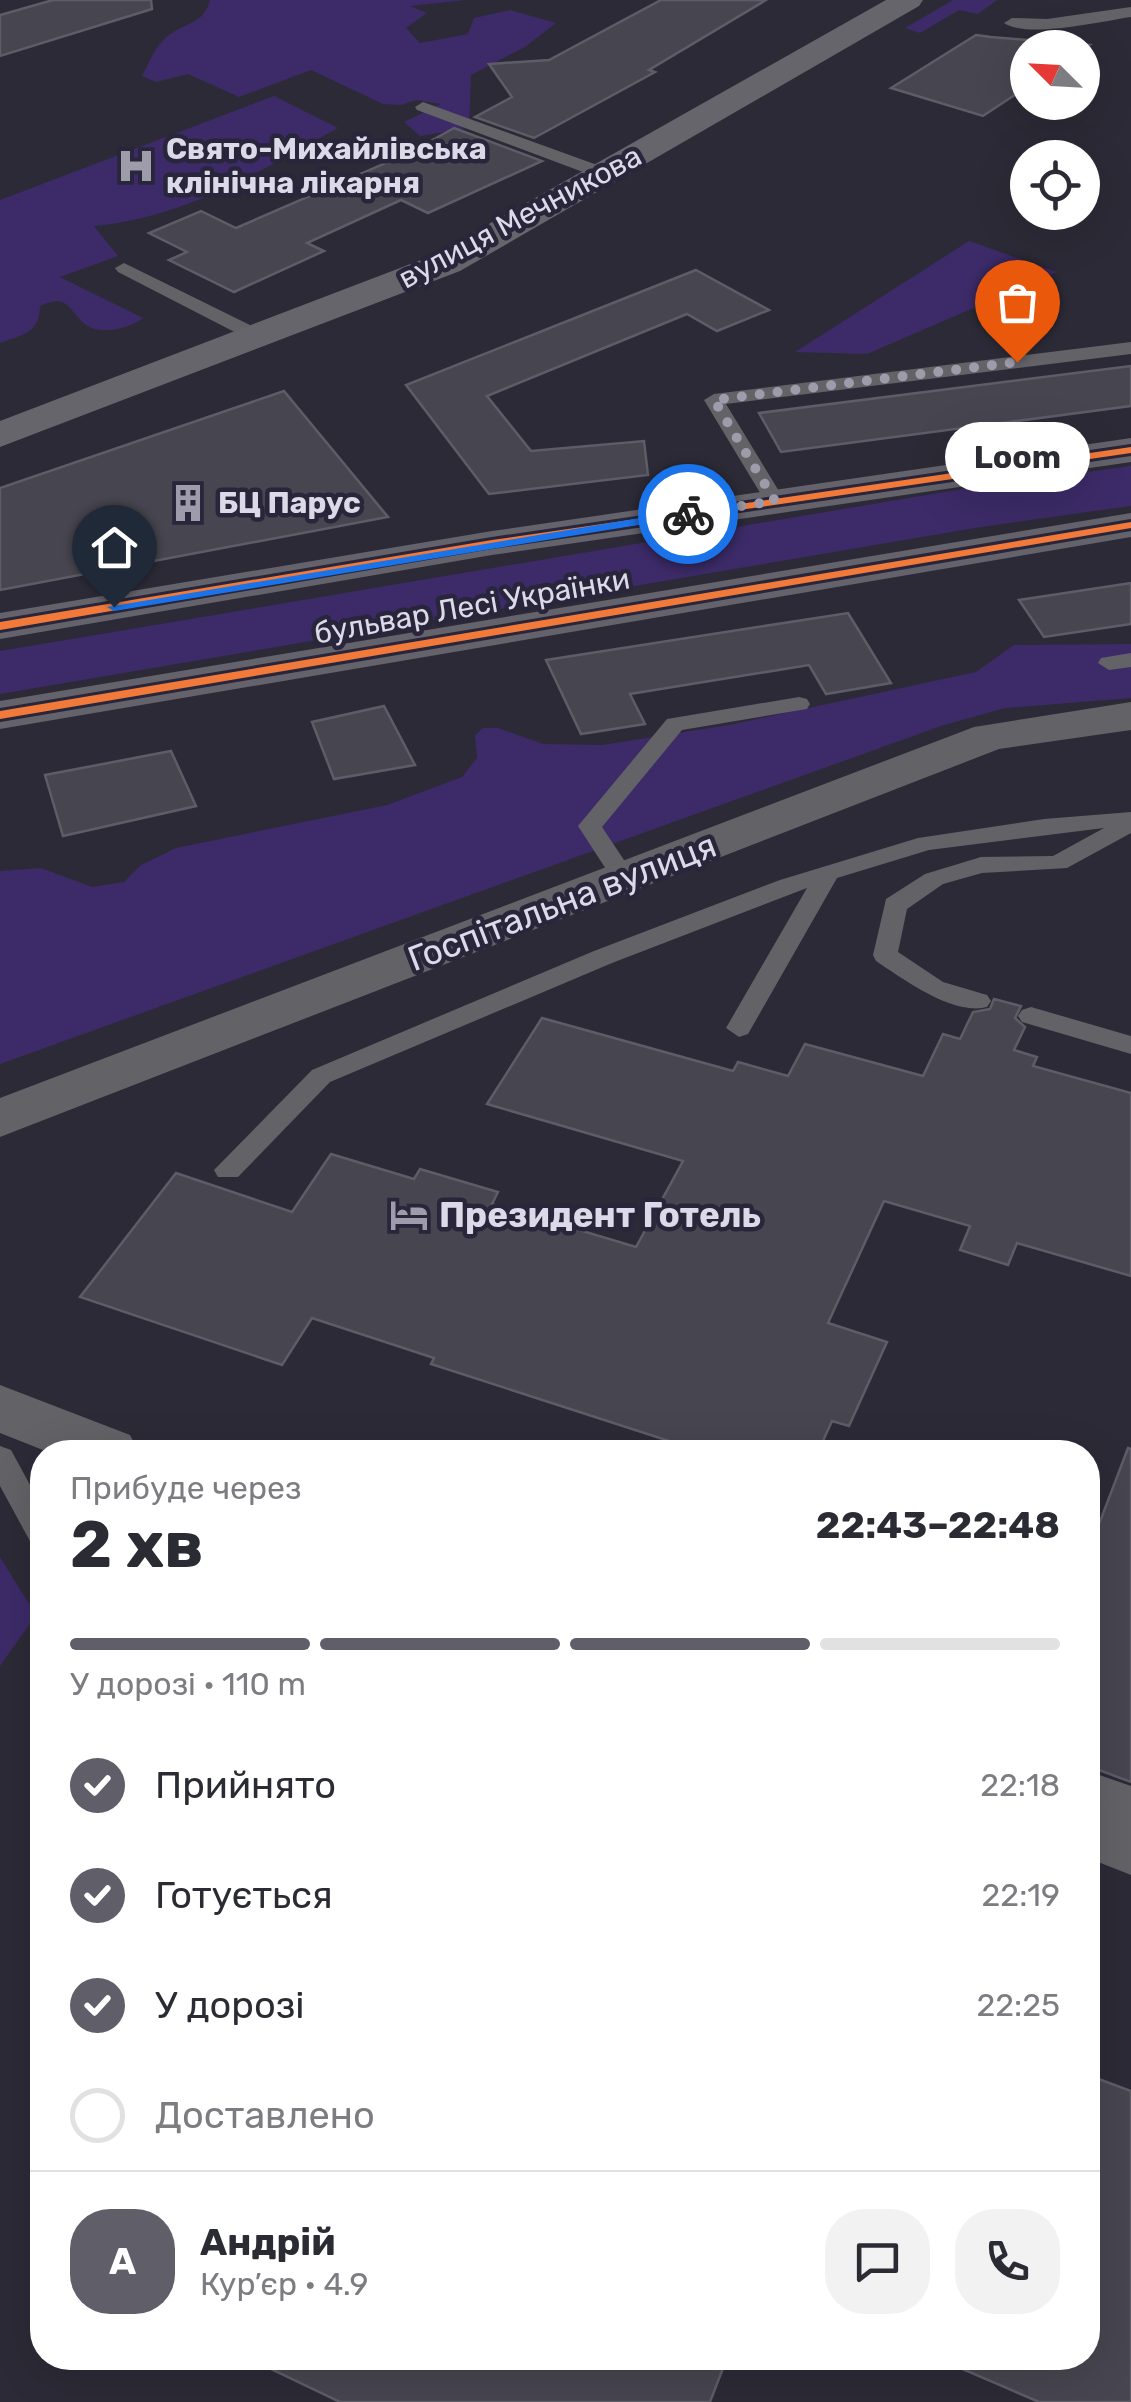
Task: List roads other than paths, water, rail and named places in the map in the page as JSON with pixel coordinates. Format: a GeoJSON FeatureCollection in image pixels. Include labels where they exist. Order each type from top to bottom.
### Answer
{"type":"FeatureCollection","features":[{"type":"Feature","properties":{"kind":"main road","name":"бульвар Лесі Українки"},"geometry":{"type":"LineString","coordinates":[[0,626],[492,543],[1131,450]]}},
{"type":"Feature","properties":{"kind":"main road","name":"бульвар Лесі Українки"},"geometry":{"type":"LineString","coordinates":[[0,715],[1131,525]]}},
{"type":"Feature","properties":{"kind":"street","name":"вулиця Мечникова"},"geometry":{"type":"LineString","coordinates":[[0,435],[447,262],[908,0]]}},
{"type":"Feature","properties":{"kind":"street","name":"Госпітальна вулиця"},"geometry":{"type":"LineString","coordinates":[[0,1118],[990,737],[1131,716]]}},
{"type":"Feature","properties":{"kind":"street"},"geometry":{"type":"LineString","coordinates":[[0,1408],[79,1440]]}},
{"type":"Feature","properties":{"kind":"street"},"geometry":{"type":"LineString","coordinates":[[1100,1833],[1131,1845]]}},
{"type":"Feature","properties":{"kind":"lane"},"geometry":{"type":"LineString","coordinates":[[1012,24],[1048,24],[1131,12]]}},
{"type":"Feature","properties":{"kind":"lane"},"geometry":{"type":"LineString","coordinates":[[422,107],[604,174]]}},
{"type":"Feature","properties":{"kind":"lane"},"geometry":{"type":"LineString","coordinates":[[124,268],[258,338]]}},
{"type":"Feature","properties":{"kind":"lane"},"geometry":{"type":"LineString","coordinates":[[775,501],[714,400],[1131,348]]}},
{"type":"Feature","properties":{"kind":"lane"},"geometry":{"type":"LineString","coordinates":[[624,878],[590,826],[674,724],[799,704]]}},
{"type":"Feature","properties":{"kind":"lane"},"geometry":{"type":"LineString","coordinates":[[228,1170],[321,1076],[603,957],[826,874],[926,843],[1044,826],[1131,821]]}},
{"type":"Feature","properties":{"kind":"lane"},"geometry":{"type":"LineString","coordinates":[[978,1002],[934,988],[885,955],[895,906],[934,879],[981,865],[1058,862],[1131,821]]}},
{"type":"Feature","properties":{"kind":"lane"},"geometry":{"type":"LineString","coordinates":[[739,1028],[826,874]]}},
{"type":"Feature","properties":{"kind":"lane"},"geometry":{"type":"LineString","coordinates":[[1030,1016],[1131,1045]]}},
{"type":"Feature","properties":{"kind":"lane"},"geometry":{"type":"LineString","coordinates":[[0,1458],[30,1512]]}},
{"type":"Feature","properties":{"kind":"lane"},"geometry":{"type":"LineString","coordinates":[[1100,1790],[1131,1801]]}},
{"type":"Feature","properties":{"kind":"place","name":"Свято-Михайлівська клінічна лікарня"},"geometry":{"type":"Point","coordinates":[136,166]}},
{"type":"Feature","properties":{"kind":"place","name":"Loom"},"geometry":{"type":"Point","coordinates":[1017,362]}},
{"type":"Feature","properties":{"kind":"place","name":"БЦ Парус"},"geometry":{"type":"Point","coordinates":[188,503]}},
{"type":"Feature","properties":{"kind":"place","name":"Президент Готель"},"geometry":{"type":"Point","coordinates":[409,1215]}}]}
